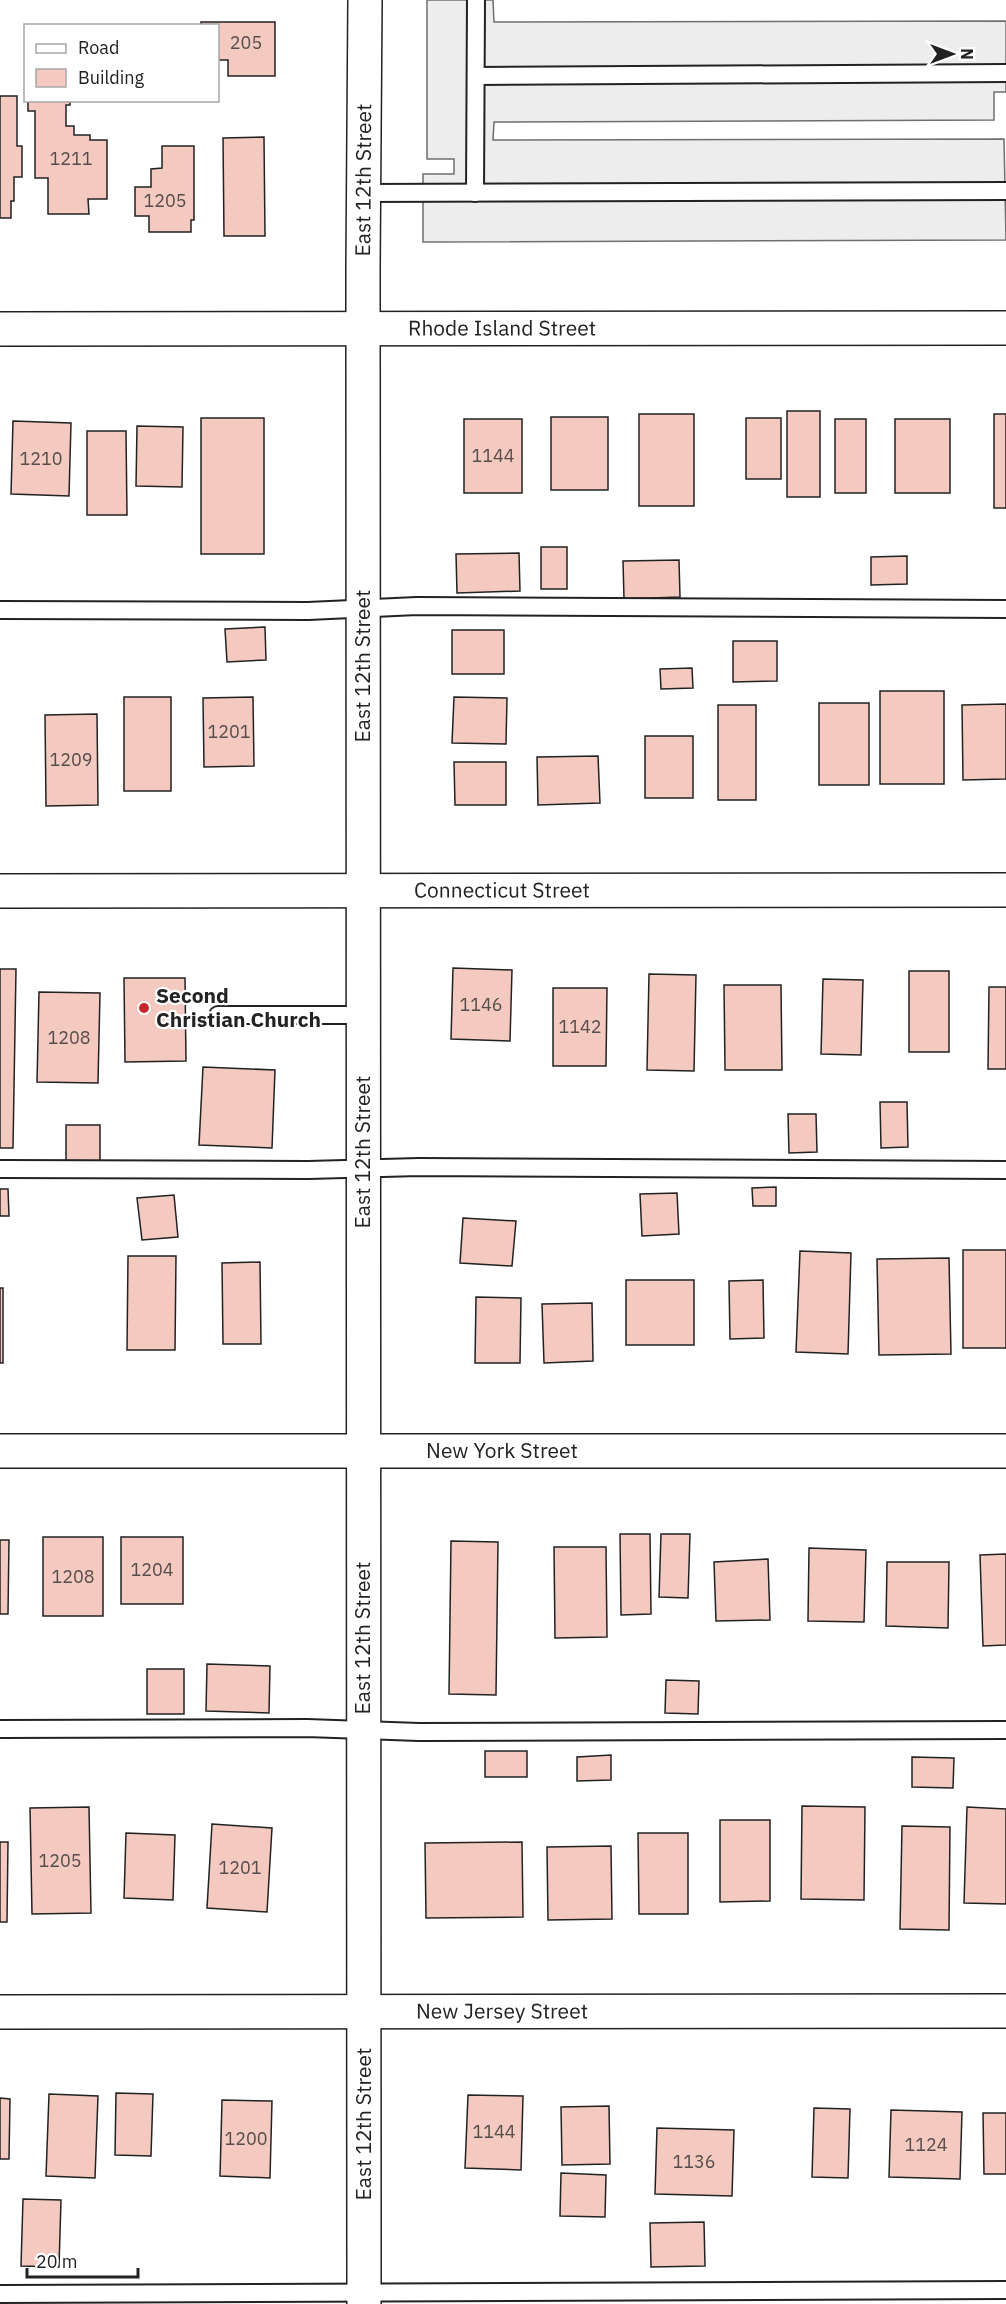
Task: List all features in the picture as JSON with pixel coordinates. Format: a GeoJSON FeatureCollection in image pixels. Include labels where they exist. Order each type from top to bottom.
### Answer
{"type":"FeatureCollection","features":[{"type":"Feature","properties":{"kind":"street","name":"East 12th Street"},"geometry":{"type":"LineString","coordinates":[[364,2298],[363,194],[365,0]]}},
{"type":"Feature","properties":{"kind":"street","name":"Rhode Island Street"},"geometry":{"type":"LineString","coordinates":[[0,329],[1006,328]]}},
{"type":"Feature","properties":{"kind":"street","name":"Connecticut Street"},"geometry":{"type":"LineString","coordinates":[[0,891],[1006,890]]}},
{"type":"Feature","properties":{"kind":"street","name":"New York Street"},"geometry":{"type":"LineString","coordinates":[[0,1451],[1006,1451]]}},
{"type":"Feature","properties":{"kind":"street","name":"New Jersey Street"},"geometry":{"type":"LineString","coordinates":[[0,2012],[1006,2012]]}},
{"type":"Feature","properties":{"kind":"lane"},"geometry":{"type":"LineString","coordinates":[[475,193],[476,0]]}},
{"type":"Feature","properties":{"kind":"lane"},"geometry":{"type":"LineString","coordinates":[[476,76],[1006,72]]}},
{"type":"Feature","properties":{"kind":"lane"},"geometry":{"type":"LineString","coordinates":[[363,194],[1006,191]]}},
{"type":"Feature","properties":{"kind":"lane"},"geometry":{"type":"LineString","coordinates":[[0,610],[308,611],[417,606],[1006,609]]}},
{"type":"Feature","properties":{"kind":"lane"},"geometry":{"type":"LineString","coordinates":[[218,1015],[363,1015]]}},
{"type":"Feature","properties":{"kind":"lane"},"geometry":{"type":"LineString","coordinates":[[0,1169],[431,1167],[1006,1170]]}},
{"type":"Feature","properties":{"kind":"lane"},"geometry":{"type":"LineString","coordinates":[[0,1729],[307,1728],[419,1732],[1006,1730]]}},
{"type":"Feature","properties":{"kind":"lane"},"geometry":{"type":"LineString","coordinates":[[0,2294],[364,2298],[1006,2290]]}},
{"type":"Feature","properties":{"kind":"shaded area"},"geometry":{"type":"Polygon","coordinates":[[[427,0],[493,0],[494,22],[1006,21],[1006,92],[994,92],[994,120],[494,122],[493,140],[1004,139],[1006,240],[423,242],[423,174],[454,174],[454,159],[427,159],[427,0]]]}},
{"type":"Feature","properties":{"kind":"building"},"geometry":{"type":"Polygon","coordinates":[[[201,22],[275,22],[275,76],[228,76],[228,60],[219,60],[219,24],[201,24],[201,22]]]}},
{"type":"Feature","properties":{"kind":"building"},"geometry":{"type":"Polygon","coordinates":[[[0,96],[17,96],[17,146],[22,146],[22,177],[14,177],[11,218],[0,218],[0,96]]]}},
{"type":"Feature","properties":{"kind":"building"},"geometry":{"type":"Polygon","coordinates":[[[28,102],[70,102],[70,105],[66,105],[66,126],[74,126],[74,135],[90,135],[90,140],[107,140],[107,199],[88,199],[89,214],[48,214],[48,178],[35,178],[35,111],[28,111],[28,102]]]}},
{"type":"Feature","properties":{"kind":"building"},"geometry":{"type":"Polygon","coordinates":[[[264,137],[265,236],[224,236],[223,138],[264,137]]]}},
{"type":"Feature","properties":{"kind":"building"},"geometry":{"type":"Polygon","coordinates":[[[162,146],[194,146],[194,220],[191,220],[191,232],[149,232],[149,216],[135,216],[135,187],[151,187],[151,169],[162,168],[162,146]]]}},
{"type":"Feature","properties":{"kind":"building"},"geometry":{"type":"Polygon","coordinates":[[[787,411],[820,411],[820,497],[787,497],[787,411]]]}},
{"type":"Feature","properties":{"kind":"building"},"geometry":{"type":"Polygon","coordinates":[[[639,414],[694,414],[694,506],[639,506],[639,414]]]}},
{"type":"Feature","properties":{"kind":"building"},"geometry":{"type":"Polygon","coordinates":[[[994,414],[1006,414],[1006,508],[994,508],[994,414]]]}},
{"type":"Feature","properties":{"kind":"building"},"geometry":{"type":"Polygon","coordinates":[[[551,417],[608,417],[608,490],[551,490],[551,417]]]}},
{"type":"Feature","properties":{"kind":"building"},"geometry":{"type":"Polygon","coordinates":[[[201,418],[264,418],[264,554],[201,554],[201,418]]]}},
{"type":"Feature","properties":{"kind":"building"},"geometry":{"type":"Polygon","coordinates":[[[746,418],[781,418],[781,479],[746,479],[746,418]]]}},
{"type":"Feature","properties":{"kind":"building"},"geometry":{"type":"Polygon","coordinates":[[[464,419],[522,419],[522,493],[464,493],[464,419]]]}},
{"type":"Feature","properties":{"kind":"building"},"geometry":{"type":"Polygon","coordinates":[[[835,419],[866,419],[866,493],[835,493],[835,419]]]}},
{"type":"Feature","properties":{"kind":"building"},"geometry":{"type":"Polygon","coordinates":[[[895,419],[950,419],[950,493],[895,493],[895,419]]]}},
{"type":"Feature","properties":{"kind":"building"},"geometry":{"type":"Polygon","coordinates":[[[13,421],[71,423],[69,496],[11,494],[13,421]]]}},
{"type":"Feature","properties":{"kind":"building"},"geometry":{"type":"Polygon","coordinates":[[[137,426],[183,427],[182,487],[136,486],[137,426]]]}},
{"type":"Feature","properties":{"kind":"building"},"geometry":{"type":"Polygon","coordinates":[[[87,431],[126,431],[127,515],[87,515],[87,431]]]}},
{"type":"Feature","properties":{"kind":"building"},"geometry":{"type":"Polygon","coordinates":[[[541,547],[567,547],[567,589],[541,589],[541,547]]]}},
{"type":"Feature","properties":{"kind":"building"},"geometry":{"type":"Polygon","coordinates":[[[519,553],[520,591],[457,593],[456,554],[519,553]]]}},
{"type":"Feature","properties":{"kind":"building"},"geometry":{"type":"Polygon","coordinates":[[[907,556],[907,584],[871,585],[871,557],[907,556]]]}},
{"type":"Feature","properties":{"kind":"building"},"geometry":{"type":"Polygon","coordinates":[[[679,560],[680,597],[624,599],[623,561],[679,560]]]}},
{"type":"Feature","properties":{"kind":"building"},"geometry":{"type":"Polygon","coordinates":[[[265,627],[266,660],[227,662],[225,629],[265,627]]]}},
{"type":"Feature","properties":{"kind":"building"},"geometry":{"type":"Polygon","coordinates":[[[452,630],[504,630],[504,674],[452,674],[452,630]]]}},
{"type":"Feature","properties":{"kind":"building"},"geometry":{"type":"Polygon","coordinates":[[[733,641],[777,641],[777,681],[733,682],[733,641]]]}},
{"type":"Feature","properties":{"kind":"building"},"geometry":{"type":"Polygon","coordinates":[[[692,668],[693,688],[661,689],[660,669],[692,668]]]}},
{"type":"Feature","properties":{"kind":"building"},"geometry":{"type":"Polygon","coordinates":[[[880,691],[944,691],[944,784],[880,784],[880,691]]]}},
{"type":"Feature","properties":{"kind":"building"},"geometry":{"type":"Polygon","coordinates":[[[124,697],[171,697],[171,791],[124,791],[124,697]]]}},
{"type":"Feature","properties":{"kind":"building"},"geometry":{"type":"Polygon","coordinates":[[[253,697],[254,766],[204,767],[203,698],[253,697]]]}},
{"type":"Feature","properties":{"kind":"building"},"geometry":{"type":"Polygon","coordinates":[[[454,697],[507,698],[506,744],[452,743],[454,697]]]}},
{"type":"Feature","properties":{"kind":"building"},"geometry":{"type":"Polygon","coordinates":[[[819,703],[869,703],[869,785],[819,785],[819,703]]]}},
{"type":"Feature","properties":{"kind":"building"},"geometry":{"type":"Polygon","coordinates":[[[1006,704],[1006,779],[963,780],[962,705],[1006,704]]]}},
{"type":"Feature","properties":{"kind":"building"},"geometry":{"type":"Polygon","coordinates":[[[718,705],[756,705],[756,800],[718,800],[718,705]]]}},
{"type":"Feature","properties":{"kind":"building"},"geometry":{"type":"Polygon","coordinates":[[[97,714],[98,805],[46,806],[45,715],[97,714]]]}},
{"type":"Feature","properties":{"kind":"building"},"geometry":{"type":"Polygon","coordinates":[[[645,736],[693,736],[693,798],[645,798],[645,736]]]}},
{"type":"Feature","properties":{"kind":"building"},"geometry":{"type":"Polygon","coordinates":[[[598,756],[600,803],[538,805],[537,757],[598,756]]]}},
{"type":"Feature","properties":{"kind":"building"},"geometry":{"type":"Polygon","coordinates":[[[454,762],[506,762],[506,805],[455,805],[454,762]]]}},
{"type":"Feature","properties":{"kind":"building"},"geometry":{"type":"Polygon","coordinates":[[[453,968],[512,970],[510,1041],[451,1039],[453,968]]]}},
{"type":"Feature","properties":{"kind":"building"},"geometry":{"type":"Polygon","coordinates":[[[0,969],[16,969],[13,1148],[0,1148],[0,969]]]}},
{"type":"Feature","properties":{"kind":"building"},"geometry":{"type":"Polygon","coordinates":[[[909,971],[949,971],[949,1052],[909,1052],[909,971]]]}},
{"type":"Feature","properties":{"kind":"building"},"geometry":{"type":"Polygon","coordinates":[[[649,974],[696,975],[694,1071],[647,1070],[649,974]]]}},
{"type":"Feature","properties":{"kind":"building"},"geometry":{"type":"Polygon","coordinates":[[[124,978],[185,978],[186,1061],[125,1062],[124,978]]]}},
{"type":"Feature","properties":{"kind":"building"},"geometry":{"type":"Polygon","coordinates":[[[823,979],[863,980],[861,1055],[821,1054],[823,979]]]}},
{"type":"Feature","properties":{"kind":"building"},"geometry":{"type":"Polygon","coordinates":[[[724,985],[781,985],[782,1070],[725,1070],[724,985]]]}},
{"type":"Feature","properties":{"kind":"building"},"geometry":{"type":"Polygon","coordinates":[[[989,987],[1006,987],[1006,1069],[988,1069],[989,987]]]}},
{"type":"Feature","properties":{"kind":"building"},"geometry":{"type":"Polygon","coordinates":[[[553,988],[607,988],[606,1066],[553,1066],[553,988]]]}},
{"type":"Feature","properties":{"kind":"building"},"geometry":{"type":"Polygon","coordinates":[[[39,992],[100,993],[98,1083],[37,1082],[39,992]]]}},
{"type":"Feature","properties":{"kind":"building"},"geometry":{"type":"Polygon","coordinates":[[[203,1067],[275,1070],[272,1148],[199,1145],[203,1067]]]}},
{"type":"Feature","properties":{"kind":"building"},"geometry":{"type":"Polygon","coordinates":[[[880,1102],[907,1102],[908,1147],[881,1148],[880,1102]]]}},
{"type":"Feature","properties":{"kind":"building"},"geometry":{"type":"Polygon","coordinates":[[[788,1114],[816,1114],[817,1152],[789,1153],[788,1114]]]}},
{"type":"Feature","properties":{"kind":"building"},"geometry":{"type":"Polygon","coordinates":[[[66,1125],[100,1125],[100,1163],[66,1163],[66,1125]]]}},
{"type":"Feature","properties":{"kind":"building"},"geometry":{"type":"Polygon","coordinates":[[[776,1187],[776,1206],[753,1206],[752,1188],[776,1187]]]}},
{"type":"Feature","properties":{"kind":"building"},"geometry":{"type":"Polygon","coordinates":[[[0,1189],[8,1189],[9,1216],[0,1216],[0,1189]]]}},
{"type":"Feature","properties":{"kind":"building"},"geometry":{"type":"Polygon","coordinates":[[[677,1193],[679,1234],[642,1236],[640,1194],[677,1193]]]}},
{"type":"Feature","properties":{"kind":"building"},"geometry":{"type":"Polygon","coordinates":[[[174,1195],[178,1237],[142,1240],[137,1198],[174,1195]]]}},
{"type":"Feature","properties":{"kind":"building"},"geometry":{"type":"Polygon","coordinates":[[[463,1218],[516,1221],[512,1266],[460,1263],[463,1218]]]}},
{"type":"Feature","properties":{"kind":"building"},"geometry":{"type":"Polygon","coordinates":[[[963,1250],[1006,1250],[1006,1348],[963,1348],[963,1250]]]}},
{"type":"Feature","properties":{"kind":"building"},"geometry":{"type":"Polygon","coordinates":[[[800,1251],[851,1253],[848,1354],[796,1352],[800,1251]]]}},
{"type":"Feature","properties":{"kind":"building"},"geometry":{"type":"Polygon","coordinates":[[[128,1256],[176,1256],[175,1350],[127,1350],[128,1256]]]}},
{"type":"Feature","properties":{"kind":"building"},"geometry":{"type":"Polygon","coordinates":[[[949,1258],[951,1354],[879,1355],[877,1259],[949,1258]]]}},
{"type":"Feature","properties":{"kind":"building"},"geometry":{"type":"Polygon","coordinates":[[[260,1262],[261,1344],[223,1344],[222,1263],[260,1262]]]}},
{"type":"Feature","properties":{"kind":"building"},"geometry":{"type":"Polygon","coordinates":[[[626,1280],[694,1280],[694,1345],[626,1345],[626,1280]]]}},
{"type":"Feature","properties":{"kind":"building"},"geometry":{"type":"Polygon","coordinates":[[[763,1280],[764,1338],[730,1339],[729,1281],[763,1280]]]}},
{"type":"Feature","properties":{"kind":"building"},"geometry":{"type":"Polygon","coordinates":[[[0,1288],[3,1288],[3,1363],[0,1363],[0,1288]]]}},
{"type":"Feature","properties":{"kind":"building"},"geometry":{"type":"Polygon","coordinates":[[[476,1297],[521,1298],[520,1363],[475,1363],[476,1297]]]}},
{"type":"Feature","properties":{"kind":"building"},"geometry":{"type":"Polygon","coordinates":[[[592,1303],[593,1361],[544,1363],[542,1304],[592,1303]]]}},
{"type":"Feature","properties":{"kind":"building"},"geometry":{"type":"Polygon","coordinates":[[[620,1534],[650,1534],[651,1614],[621,1615],[620,1534]]]}},
{"type":"Feature","properties":{"kind":"building"},"geometry":{"type":"Polygon","coordinates":[[[661,1534],[690,1534],[688,1598],[659,1597],[661,1534]]]}},
{"type":"Feature","properties":{"kind":"building"},"geometry":{"type":"Polygon","coordinates":[[[43,1537],[103,1537],[103,1616],[43,1616],[43,1537]]]}},
{"type":"Feature","properties":{"kind":"building"},"geometry":{"type":"Polygon","coordinates":[[[121,1537],[183,1537],[183,1604],[121,1604],[121,1537]]]}},
{"type":"Feature","properties":{"kind":"building"},"geometry":{"type":"Polygon","coordinates":[[[0,1540],[9,1540],[8,1614],[0,1614],[0,1540]]]}},
{"type":"Feature","properties":{"kind":"building"},"geometry":{"type":"Polygon","coordinates":[[[451,1541],[498,1542],[496,1695],[449,1694],[451,1541]]]}},
{"type":"Feature","properties":{"kind":"building"},"geometry":{"type":"Polygon","coordinates":[[[554,1547],[606,1547],[607,1637],[555,1638],[554,1547]]]}},
{"type":"Feature","properties":{"kind":"building"},"geometry":{"type":"Polygon","coordinates":[[[809,1548],[866,1550],[864,1622],[808,1621],[809,1548]]]}},
{"type":"Feature","properties":{"kind":"building"},"geometry":{"type":"Polygon","coordinates":[[[1006,1554],[1006,1645],[983,1646],[980,1555],[1006,1554]]]}},
{"type":"Feature","properties":{"kind":"building"},"geometry":{"type":"Polygon","coordinates":[[[768,1559],[770,1620],[716,1621],[714,1562],[768,1559]]]}},
{"type":"Feature","properties":{"kind":"building"},"geometry":{"type":"Polygon","coordinates":[[[887,1562],[949,1562],[948,1628],[886,1626],[887,1562]]]}},
{"type":"Feature","properties":{"kind":"building"},"geometry":{"type":"Polygon","coordinates":[[[207,1664],[270,1666],[269,1713],[206,1711],[207,1664]]]}},
{"type":"Feature","properties":{"kind":"building"},"geometry":{"type":"Polygon","coordinates":[[[147,1669],[184,1669],[184,1714],[147,1714],[147,1669]]]}},
{"type":"Feature","properties":{"kind":"building"},"geometry":{"type":"Polygon","coordinates":[[[666,1680],[699,1681],[698,1714],[665,1713],[666,1680]]]}},
{"type":"Feature","properties":{"kind":"building"},"geometry":{"type":"Polygon","coordinates":[[[485,1751],[527,1751],[527,1777],[485,1777],[485,1751]]]}},
{"type":"Feature","properties":{"kind":"building"},"geometry":{"type":"Polygon","coordinates":[[[611,1755],[611,1780],[577,1781],[577,1757],[611,1755]]]}},
{"type":"Feature","properties":{"kind":"building"},"geometry":{"type":"Polygon","coordinates":[[[912,1757],[954,1758],[953,1788],[912,1787],[912,1757]]]}},
{"type":"Feature","properties":{"kind":"building"},"geometry":{"type":"Polygon","coordinates":[[[802,1806],[865,1807],[864,1900],[801,1899],[802,1806]]]}},
{"type":"Feature","properties":{"kind":"building"},"geometry":{"type":"Polygon","coordinates":[[[89,1807],[91,1913],[32,1914],[30,1808],[89,1807]]]}},
{"type":"Feature","properties":{"kind":"building"},"geometry":{"type":"Polygon","coordinates":[[[967,1807],[1006,1809],[1006,1904],[964,1903],[967,1807]]]}},
{"type":"Feature","properties":{"kind":"building"},"geometry":{"type":"Polygon","coordinates":[[[720,1820],[770,1820],[770,1901],[720,1902],[720,1820]]]}},
{"type":"Feature","properties":{"kind":"building"},"geometry":{"type":"Polygon","coordinates":[[[212,1824],[272,1828],[267,1912],[207,1908],[212,1824]]]}},
{"type":"Feature","properties":{"kind":"building"},"geometry":{"type":"Polygon","coordinates":[[[902,1826],[950,1827],[949,1930],[900,1929],[902,1826]]]}},
{"type":"Feature","properties":{"kind":"building"},"geometry":{"type":"Polygon","coordinates":[[[126,1833],[175,1835],[173,1900],[124,1898],[126,1833]]]}},
{"type":"Feature","properties":{"kind":"building"},"geometry":{"type":"Polygon","coordinates":[[[638,1833],[688,1833],[688,1914],[639,1914],[638,1833]]]}},
{"type":"Feature","properties":{"kind":"building"},"geometry":{"type":"Polygon","coordinates":[[[0,1842],[8,1842],[7,1922],[0,1922],[0,1842]]]}},
{"type":"Feature","properties":{"kind":"building"},"geometry":{"type":"Polygon","coordinates":[[[522,1842],[523,1917],[426,1918],[425,1843],[522,1842]]]}},
{"type":"Feature","properties":{"kind":"building"},"geometry":{"type":"Polygon","coordinates":[[[611,1846],[612,1919],[548,1920],[547,1847],[611,1846]]]}},
{"type":"Feature","properties":{"kind":"building"},"geometry":{"type":"Polygon","coordinates":[[[116,2093],[153,2094],[151,2156],[115,2155],[116,2093]]]}},
{"type":"Feature","properties":{"kind":"building"},"geometry":{"type":"Polygon","coordinates":[[[49,2094],[98,2096],[95,2178],[46,2176],[49,2094]]]}},
{"type":"Feature","properties":{"kind":"building"},"geometry":{"type":"Polygon","coordinates":[[[468,2095],[523,2096],[521,2170],[465,2168],[468,2095]]]}},
{"type":"Feature","properties":{"kind":"building"},"geometry":{"type":"Polygon","coordinates":[[[0,2098],[10,2099],[9,2159],[0,2159],[0,2098]]]}},
{"type":"Feature","properties":{"kind":"building"},"geometry":{"type":"Polygon","coordinates":[[[222,2100],[272,2101],[270,2178],[220,2176],[222,2100]]]}},
{"type":"Feature","properties":{"kind":"building"},"geometry":{"type":"Polygon","coordinates":[[[609,2106],[610,2164],[562,2165],[561,2107],[609,2106]]]}},
{"type":"Feature","properties":{"kind":"building"},"geometry":{"type":"Polygon","coordinates":[[[814,2108],[850,2109],[848,2178],[812,2177],[814,2108]]]}},
{"type":"Feature","properties":{"kind":"building"},"geometry":{"type":"Polygon","coordinates":[[[891,2110],[962,2112],[960,2179],[889,2177],[891,2110]]]}},
{"type":"Feature","properties":{"kind":"building"},"geometry":{"type":"Polygon","coordinates":[[[983,2113],[1006,2113],[1006,2174],[984,2174],[983,2113]]]}},
{"type":"Feature","properties":{"kind":"building"},"geometry":{"type":"Polygon","coordinates":[[[657,2128],[734,2130],[732,2196],[655,2194],[657,2128]]]}},
{"type":"Feature","properties":{"kind":"building"},"geometry":{"type":"Polygon","coordinates":[[[561,2173],[606,2175],[605,2217],[560,2216],[561,2173]]]}},
{"type":"Feature","properties":{"kind":"building"},"geometry":{"type":"Polygon","coordinates":[[[23,2199],[61,2200],[59,2267],[21,2266],[23,2199]]]}},
{"type":"Feature","properties":{"kind":"building"},"geometry":{"type":"Polygon","coordinates":[[[704,2222],[705,2266],[651,2267],[650,2223],[704,2222]]]}},
{"type":"Feature","properties":{"kind":"place","name":"Second Christian Church"},"geometry":{"type":"Point","coordinates":[144,1008]}}]}
